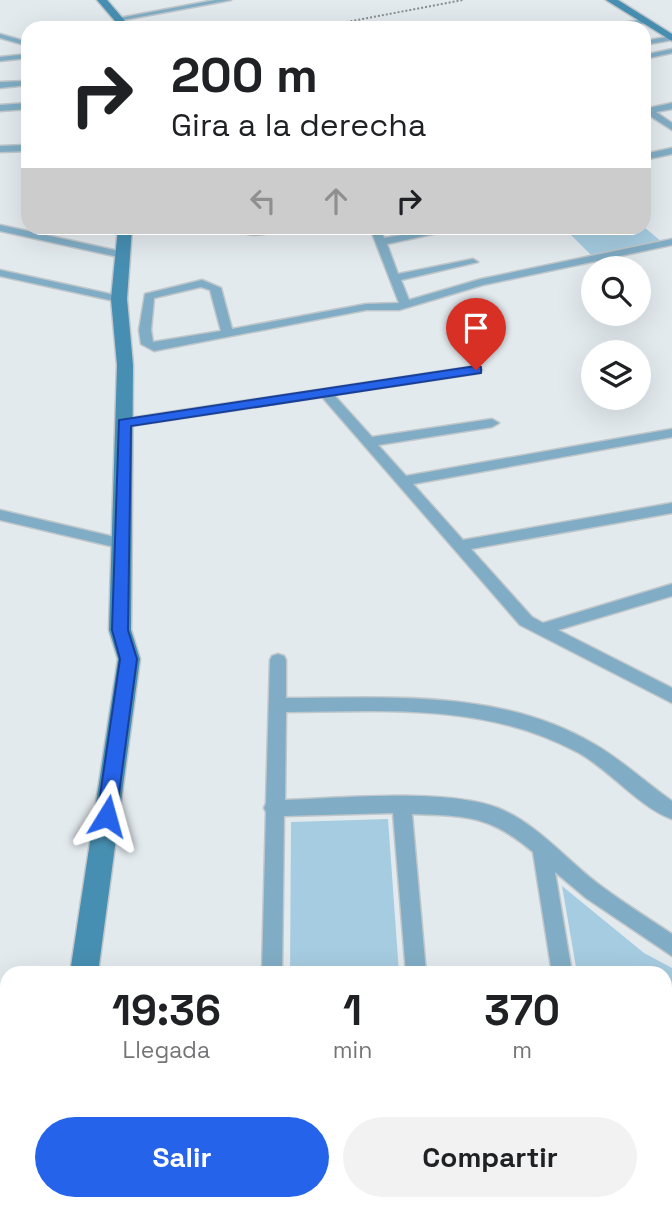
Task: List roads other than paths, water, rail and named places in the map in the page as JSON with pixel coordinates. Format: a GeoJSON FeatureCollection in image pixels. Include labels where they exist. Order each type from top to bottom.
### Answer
{"type":"FeatureCollection","features":[{"type":"Feature","properties":{"kind":"street"},"geometry":{"type":"LineString","coordinates":[[102,0],[118,19],[227,0]]}},
{"type":"Feature","properties":{"kind":"street"},"geometry":{"type":"LineString","coordinates":[[611,0],[645,21]]}},
{"type":"Feature","properties":{"kind":"street"},"geometry":{"type":"LineString","coordinates":[[651,24],[671,36]]}},
{"type":"Feature","properties":{"kind":"street"},"geometry":{"type":"LineString","coordinates":[[0,36],[21,42]]}},
{"type":"Feature","properties":{"kind":"street"},"geometry":{"type":"LineString","coordinates":[[651,41],[671,36]]}},
{"type":"Feature","properties":{"kind":"street"},"geometry":{"type":"LineString","coordinates":[[651,56],[672,51]]}},
{"type":"Feature","properties":{"kind":"street"},"geometry":{"type":"LineString","coordinates":[[0,59],[21,58]]}},
{"type":"Feature","properties":{"kind":"street"},"geometry":{"type":"LineString","coordinates":[[0,85],[21,84]]}},
{"type":"Feature","properties":{"kind":"street"},"geometry":{"type":"LineString","coordinates":[[0,108],[21,106]]}},
{"type":"Feature","properties":{"kind":"street"},"geometry":{"type":"LineString","coordinates":[[651,110],[672,106]]}},
{"type":"Feature","properties":{"kind":"street"},"geometry":{"type":"LineString","coordinates":[[651,114],[672,127]]}},
{"type":"Feature","properties":{"kind":"street"},"geometry":{"type":"LineString","coordinates":[[0,149],[21,148]]}},
{"type":"Feature","properties":{"kind":"street"},"geometry":{"type":"LineString","coordinates":[[651,156],[672,151]]}},
{"type":"Feature","properties":{"kind":"street"},"geometry":{"type":"LineString","coordinates":[[0,228],[21,230]]}},
{"type":"Feature","properties":{"kind":"street"},"geometry":{"type":"LineString","coordinates":[[46,235],[123,255]]}},
{"type":"Feature","properties":{"kind":"street"},"geometry":{"type":"LineString","coordinates":[[85,966],[129,659],[120,630],[125,365],[119,299],[124,235]]}},
{"type":"Feature","properties":{"kind":"street"},"geometry":{"type":"LineString","coordinates":[[378,235],[405,305]]}},
{"type":"Feature","properties":{"kind":"street"},"geometry":{"type":"LineString","coordinates":[[380,242],[418,235]]}},
{"type":"Feature","properties":{"kind":"street"},"geometry":{"type":"LineString","coordinates":[[228,333],[215,288],[210,285],[202,283],[149,296],[145,330],[149,346],[228,333],[366,307],[405,305],[481,282],[672,242]]}},
{"type":"Feature","properties":{"kind":"street"},"geometry":{"type":"LineString","coordinates":[[395,278],[473,262]]}},
{"type":"Feature","properties":{"kind":"street"},"geometry":{"type":"LineString","coordinates":[[0,273],[119,299]]}},
{"type":"Feature","properties":{"kind":"street"},"geometry":{"type":"LineString","coordinates":[[124,423],[476,370]]}},
{"type":"Feature","properties":{"kind":"street"},"geometry":{"type":"LineString","coordinates":[[325,393],[526,621],[672,696]]}},
{"type":"Feature","properties":{"kind":"street"},"geometry":{"type":"LineString","coordinates":[[369,442],[492,423]]}},
{"type":"Feature","properties":{"kind":"street"},"geometry":{"type":"LineString","coordinates":[[402,481],[672,433]]}},
{"type":"Feature","properties":{"kind":"street"},"geometry":{"type":"LineString","coordinates":[[460,546],[672,508]]}},
{"type":"Feature","properties":{"kind":"street"},"geometry":{"type":"LineString","coordinates":[[0,515],[123,544]]}},
{"type":"Feature","properties":{"kind":"street"},"geometry":{"type":"LineString","coordinates":[[542,629],[670,595]]}},
{"type":"Feature","properties":{"kind":"street"},"geometry":{"type":"LineString","coordinates":[[272,966],[273,808],[278,660]]}},
{"type":"Feature","properties":{"kind":"street"},"geometry":{"type":"LineString","coordinates":[[278,705],[463,706],[531,722],[585,748],[672,811]]}},
{"type":"Feature","properties":{"kind":"street"},"geometry":{"type":"LineString","coordinates":[[273,808],[402,805],[465,808],[494,815],[518,828],[603,900],[672,946]]}},
{"type":"Feature","properties":{"kind":"street"},"geometry":{"type":"LineString","coordinates":[[402,805],[415,966]]}},
{"type":"Feature","properties":{"kind":"street"},"geometry":{"type":"LineString","coordinates":[[542,851],[561,966]]}}]}
